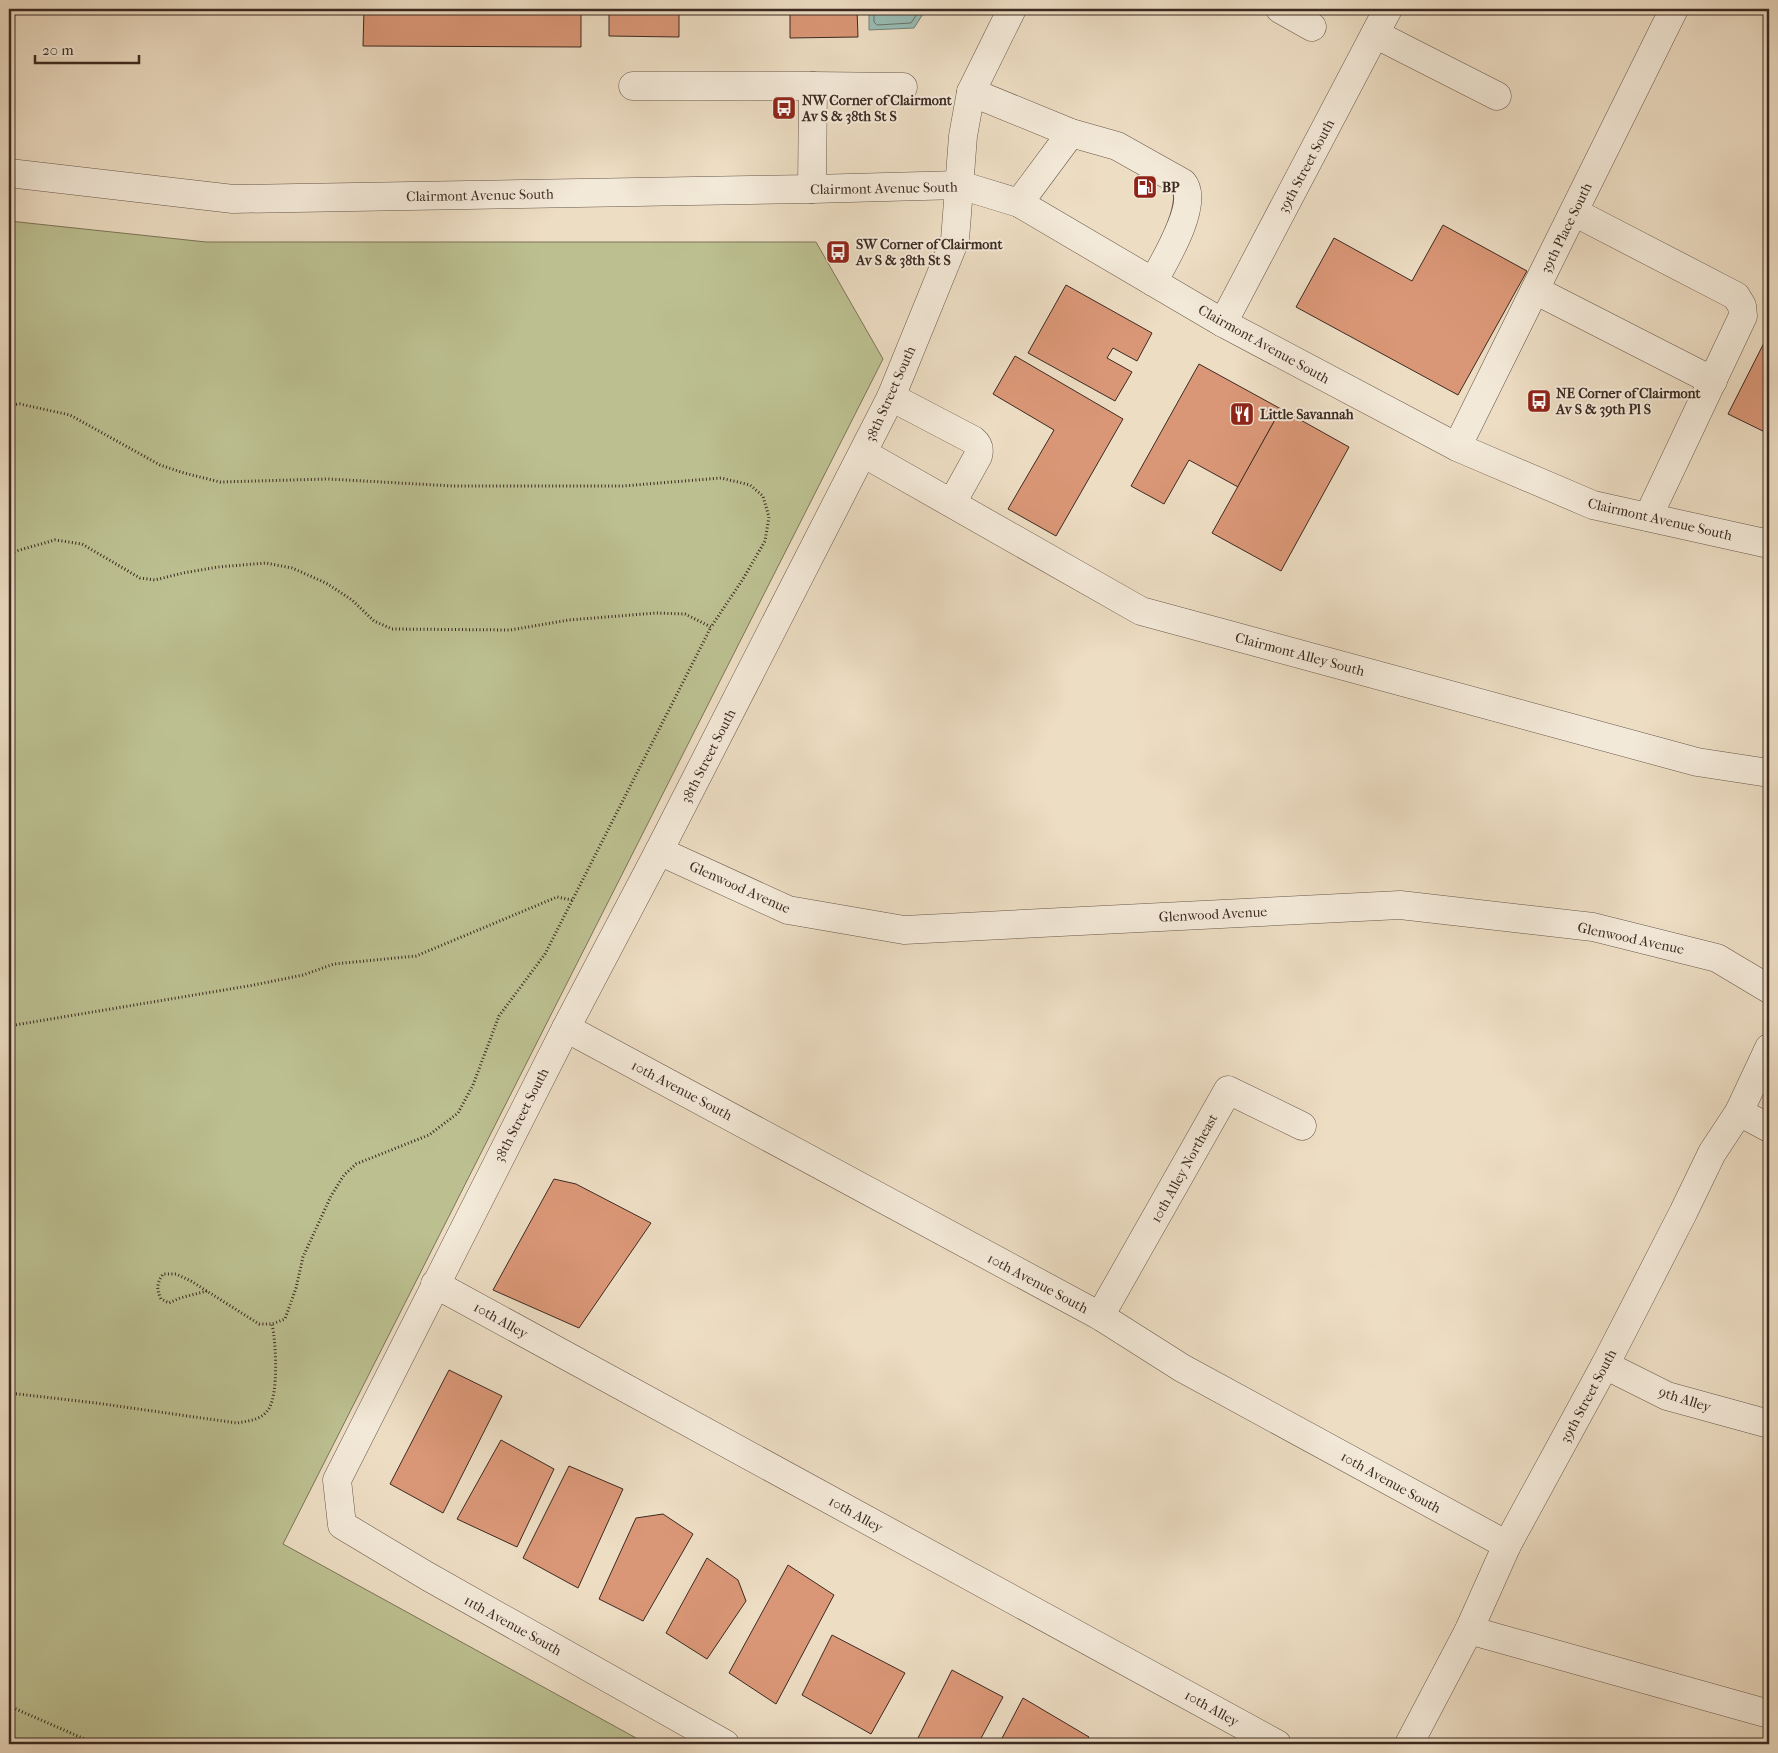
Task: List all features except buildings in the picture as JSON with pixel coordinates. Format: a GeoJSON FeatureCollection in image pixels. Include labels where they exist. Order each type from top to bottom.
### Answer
{"type":"FeatureCollection","features":[{"type":"Feature","properties":{"kind":"street","name":"38th Street South"},"geometry":{"type":"LineString","coordinates":[[337,1480],[435,1284],[891,397],[955,240],[963,136],[971,92],[1012,9]]}},
{"type":"Feature","properties":{"kind":"street"},"geometry":{"type":"LineString","coordinates":[[1280,9],[1312,27]]}},
{"type":"Feature","properties":{"kind":"street","name":"39th Street South"},"geometry":{"type":"LineString","coordinates":[[1223,323],[1388,9]]}},
{"type":"Feature","properties":{"kind":"street","name":"39th Place South"},"geometry":{"type":"LineString","coordinates":[[1457,447],[1674,9]]}},
{"type":"Feature","properties":{"kind":"street"},"geometry":{"type":"LineString","coordinates":[[1375,34],[1497,96]]}},
{"type":"Feature","properties":{"kind":"street"},"geometry":{"type":"LineString","coordinates":[[633,86],[903,87]]}},
{"type":"Feature","properties":{"kind":"street"},"geometry":{"type":"LineString","coordinates":[[812,189],[813,86]]}},
{"type":"Feature","properties":{"kind":"street"},"geometry":{"type":"LineString","coordinates":[[971,92],[1071,133],[1117,146],[1179,180],[1186,187],[1186,209],[1182,224],[1154,282]]}},
{"type":"Feature","properties":{"kind":"street"},"geometry":{"type":"LineString","coordinates":[[1020,203],[1071,133]]}},
{"type":"Feature","properties":{"kind":"street","name":"Clairmont Avenue South"},"geometry":{"type":"LineString","coordinates":[[9,173],[233,199],[812,189],[960,184],[1020,203],[1223,323],[1457,447],[1593,505],[1768,541]]}},
{"type":"Feature","properties":{"kind":"street"},"geometry":{"type":"LineString","coordinates":[[1574,212],[1736,296],[1742,306],[1743,316],[1648,517]]}},
{"type":"Feature","properties":{"kind":"street"},"geometry":{"type":"LineString","coordinates":[[1535,290],[1713,381]]}},
{"type":"Feature","properties":{"kind":"street"},"geometry":{"type":"LineString","coordinates":[[891,397],[979,444],[978,456],[952,503]]}},
{"type":"Feature","properties":{"kind":"street","name":"Clairmont Alley South"},"geometry":{"type":"LineString","coordinates":[[863,453],[1141,611],[1697,762],[1769,773]]}},
{"type":"Feature","properties":{"kind":"street","name":"Glenwood Avenue"},"geometry":{"type":"LineString","coordinates":[[658,851],[788,910],[904,930],[1400,905],[1593,927],[1717,958],[1769,989]]}},
{"type":"Feature","properties":{"kind":"street","name":"10th Avenue South"},"geometry":{"type":"LineString","coordinates":[[566,1028],[1100,1316],[1182,1368],[1507,1545]]}},
{"type":"Feature","properties":{"kind":"street","name":"39th Street South"},"geometry":{"type":"LineString","coordinates":[[1409,1744],[1469,1630],[1507,1545],[1605,1365],[1712,1153],[1740,1112],[1769,1048]]}},
{"type":"Feature","properties":{"kind":"street","name":"10th Alley Northeast"},"geometry":{"type":"LineString","coordinates":[[1100,1316],[1228,1090],[1302,1126]]}},
{"type":"Feature","properties":{"kind":"street"},"geometry":{"type":"LineString","coordinates":[[1740,1112],[1769,1128]]}},
{"type":"Feature","properties":{"kind":"street","name":"10th Alley"},"geometry":{"type":"LineString","coordinates":[[435,1284],[1277,1744]]}},
{"type":"Feature","properties":{"kind":"street","name":"9th Alley"},"geometry":{"type":"LineString","coordinates":[[1605,1365],[1667,1396],[1769,1424]]}},
{"type":"Feature","properties":{"kind":"street","name":"11th Avenue South"},"geometry":{"type":"LineString","coordinates":[[337,1480],[342,1525],[427,1576],[726,1744]]}},
{"type":"Feature","properties":{"kind":"street"},"geometry":{"type":"LineString","coordinates":[[1469,1630],[1769,1714]]}},
{"type":"Feature","properties":{"kind":"path"},"geometry":{"type":"LineString","coordinates":[[9,405],[20,404],[70,415],[160,465],[220,482],[328,479],[453,486],[623,486],[721,478],[750,485],[763,496],[769,517],[765,541],[743,579],[711,626],[545,954],[499,1016],[473,1085],[458,1113],[429,1135],[356,1164],[344,1175],[331,1196],[303,1257],[296,1288],[285,1319],[272,1324],[259,1324],[207,1290],[176,1274],[163,1274],[157,1290],[161,1299],[169,1303],[207,1290]]}},
{"type":"Feature","properties":{"kind":"path"},"geometry":{"type":"LineString","coordinates":[[9,553],[55,540],[82,544],[140,578],[155,580],[182,573],[266,563],[292,568],[326,583],[352,600],[374,621],[392,629],[510,630],[568,620],[656,613],[685,614],[711,626]]}},
{"type":"Feature","properties":{"kind":"path"},"geometry":{"type":"LineString","coordinates":[[9,1026],[254,985],[303,975],[334,964],[416,956],[557,897],[572,900]]}},
{"type":"Feature","properties":{"kind":"path"},"geometry":{"type":"LineString","coordinates":[[9,1393],[237,1423],[255,1420],[269,1409],[274,1390],[276,1339],[272,1324]]}},
{"type":"Feature","properties":{"kind":"path"},"geometry":{"type":"LineString","coordinates":[[9,1706],[96,1744]]}},
{"type":"Feature","properties":{"kind":"green space"},"geometry":{"type":"Polygon","coordinates":[[[9,221],[206,242],[816,242],[883,359],[283,1544],[647,1744],[9,1744],[9,221]]]}},
{"type":"Feature","properties":{"kind":"water"},"geometry":{"type":"Polygon","coordinates":[[[869,9],[922,9],[923,14],[914,28],[869,30],[869,9]]]}},
{"type":"Feature","properties":{"kind":"place","name":"NW Corner of Clairmont Av S & 38th St S"},"geometry":{"type":"Point","coordinates":[784,108]}},
{"type":"Feature","properties":{"kind":"place","name":"BP"},"geometry":{"type":"Point","coordinates":[1145,187]}},
{"type":"Feature","properties":{"kind":"place","name":"SW Corner of Clairmont Av S & 38th St S"},"geometry":{"type":"Point","coordinates":[838,252]}},
{"type":"Feature","properties":{"kind":"place","name":"NE Corner of Clairmont Av S & 39th Pl S"},"geometry":{"type":"Point","coordinates":[1539,401]}},
{"type":"Feature","properties":{"kind":"place","name":"Little Savannah"},"geometry":{"type":"Point","coordinates":[1242,414]}}]}
